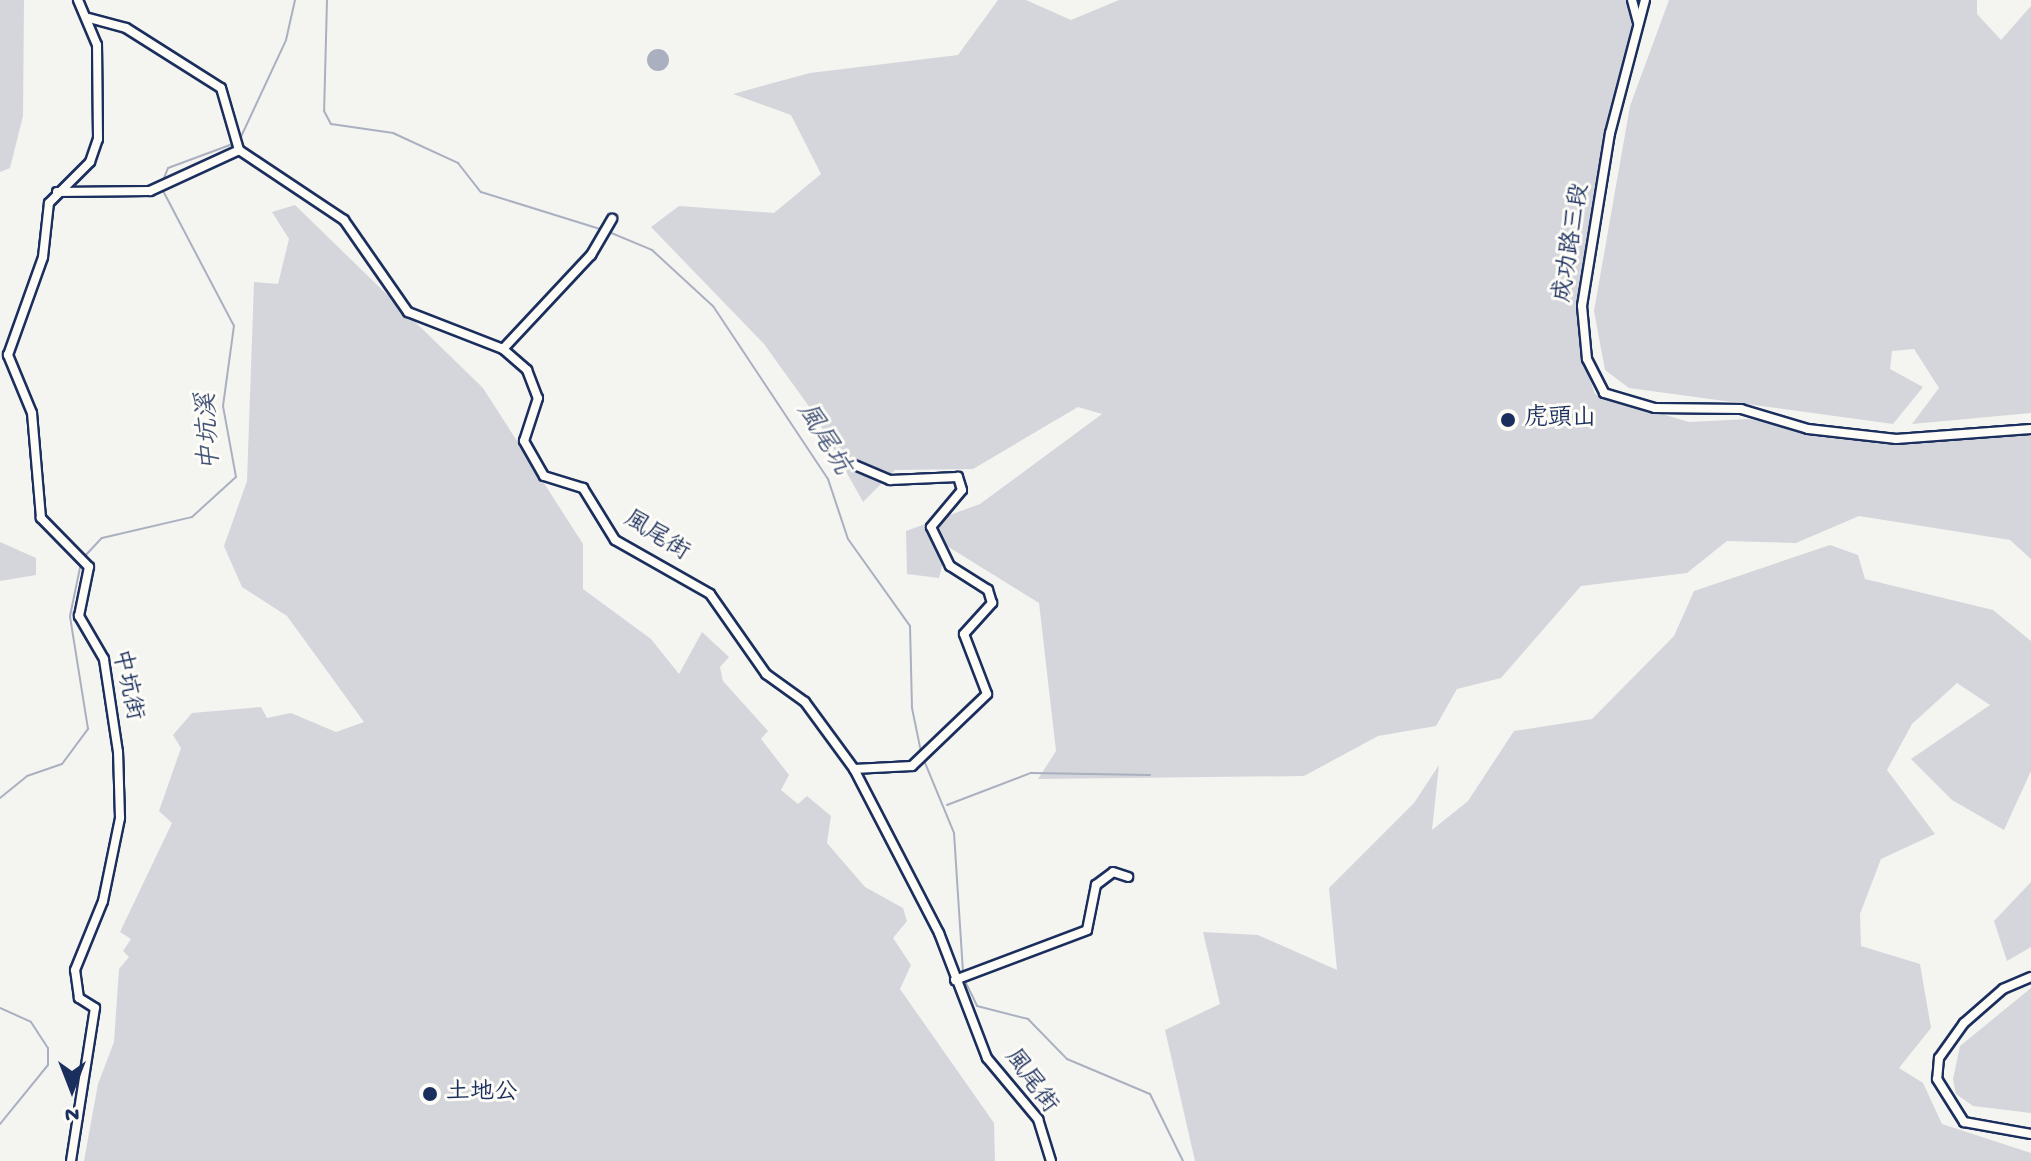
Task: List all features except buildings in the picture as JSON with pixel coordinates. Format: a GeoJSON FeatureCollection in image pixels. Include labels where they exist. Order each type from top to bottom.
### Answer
{"type":"FeatureCollection","features":[{"type":"Feature","properties":{"kind":"street"},"geometry":{"type":"LineString","coordinates":[[57,192],[90,162],[98,139],[97,45],[89,18],[78,0]]}},
{"type":"Feature","properties":{"kind":"street"},"geometry":{"type":"LineString","coordinates":[[1632,0],[1638,23]]}},
{"type":"Feature","properties":{"kind":"street","name":"成功路三段"},"geometry":{"type":"LineString","coordinates":[[1645,0],[1610,133],[1582,306],[1589,367],[1604,393],[1655,408],[1741,409],[1799,427],[1896,439],[2031,429]]}},
{"type":"Feature","properties":{"kind":"street"},"geometry":{"type":"LineString","coordinates":[[57,192],[150,191],[170,185],[239,150],[232,135],[221,88],[126,28],[89,18]]}},
{"type":"Feature","properties":{"kind":"street","name":"風尾街"},"geometry":{"type":"LineString","coordinates":[[239,150],[344,220],[408,312],[503,349],[536,386],[524,441],[544,476],[583,488],[615,540],[710,594],[766,674],[805,702],[854,769],[939,933],[987,1058],[1038,1119],[1051,1161]]}},
{"type":"Feature","properties":{"kind":"street","name":"中坑街"},"geometry":{"type":"LineString","coordinates":[[57,192],[8,355],[32,413],[41,518],[78,548],[89,567],[79,616],[104,659],[120,818],[103,901],[75,970],[79,998],[95,1008],[71,1161]]}},
{"type":"Feature","properties":{"kind":"street"},"geometry":{"type":"LineString","coordinates":[[503,349],[603,237],[612,219]]}},
{"type":"Feature","properties":{"kind":"street"},"geometry":{"type":"LineString","coordinates":[[854,769],[912,766],[987,694],[964,634],[992,609],[990,594],[950,566],[931,527],[962,483],[941,472],[890,480],[855,465]]}},
{"type":"Feature","properties":{"kind":"street"},"geometry":{"type":"LineString","coordinates":[[956,979],[1087,930],[1096,885],[1113,872],[1128,877]]}},
{"type":"Feature","properties":{"kind":"street"},"geometry":{"type":"LineString","coordinates":[[2031,977],[2003,989],[1964,1023],[1939,1058],[1937,1079],[1964,1122],[2031,1134]]}},
{"type":"Feature","properties":{"kind":"shaded area"},"geometry":{"type":"Polygon","coordinates":[[[0,0],[24,0],[23,116],[10,168],[0,172],[0,0]]]}},
{"type":"Feature","properties":{"kind":"shaded area"},"geometry":{"type":"Polygon","coordinates":[[[998,0],[1026,0],[1071,20],[1119,0],[1626,0],[1633,31],[1579,302],[1581,355],[1595,394],[1689,422],[1749,419],[1881,444],[2031,433],[2031,559],[2010,540],[1859,516],[1796,543],[1727,541],[1687,573],[1581,586],[1501,678],[1457,689],[1436,726],[1378,736],[1304,776],[1038,779],[1056,751],[1039,603],[947,546],[939,578],[907,574],[906,531],[980,504],[1102,414],[1078,407],[973,469],[895,470],[863,502],[813,412],[764,344],[651,227],[679,206],[774,213],[821,174],[791,115],[733,94],[810,73],[958,55],[998,0]]]}},
{"type":"Feature","properties":{"kind":"shaded area"},"geometry":{"type":"Polygon","coordinates":[[[1669,0],[1977,0],[1977,14],[2001,40],[2031,6],[2031,413],[1912,424],[1939,388],[1914,349],[1892,351],[1890,369],[1923,387],[1893,424],[1629,388],[1605,370],[1594,311],[1630,106],[1669,0]]]}},
{"type":"Feature","properties":{"kind":"shaded area"},"geometry":{"type":"Polygon","coordinates":[[[295,205],[483,388],[583,544],[583,589],[651,639],[679,674],[702,632],[729,657],[720,667],[723,681],[768,731],[761,739],[789,775],[781,790],[798,804],[807,796],[831,816],[827,843],[865,887],[903,908],[907,921],[893,938],[911,965],[900,989],[994,1123],[995,1161],[84,1161],[98,1084],[114,1042],[119,969],[129,957],[123,951],[131,939],[120,932],[172,823],[159,811],[181,748],[173,735],[192,713],[261,707],[267,718],[291,713],[336,732],[364,722],[287,616],[242,587],[224,546],[247,481],[254,282],[278,284],[289,239],[272,212],[295,205]]]}},
{"type":"Feature","properties":{"kind":"shaded area"},"geometry":{"type":"Polygon","coordinates":[[[0,542],[36,558],[36,575],[0,581],[0,542]]]}},
{"type":"Feature","properties":{"kind":"shaded area"},"geometry":{"type":"Polygon","coordinates":[[[1830,545],[1858,555],[1865,579],[1993,610],[2031,641],[2031,771],[2004,830],[1952,800],[1911,759],[1990,705],[1957,683],[1912,724],[1887,770],[1935,834],[1881,859],[1860,914],[1861,946],[1920,964],[1931,1028],[1899,1068],[1923,1083],[1942,1124],[2031,1153],[2031,1161],[1195,1161],[1165,1030],[1220,1004],[1203,932],[1258,935],[1337,970],[1329,888],[1414,803],[1439,765],[1432,830],[1468,801],[1514,731],[1592,719],[1674,636],[1694,591],[1830,545]]]}},
{"type":"Feature","properties":{"kind":"shaded area"},"geometry":{"type":"Polygon","coordinates":[[[2031,882],[2031,947],[2007,961],[1994,921],[2031,882]]]}},
{"type":"Feature","properties":{"kind":"shaded area"},"geometry":{"type":"Polygon","coordinates":[[[2031,988],[2031,1113],[1973,1106],[1956,1094],[1953,1079],[1960,1046],[2031,988]]]}},
{"type":"Feature","properties":{"kind":"water"},"geometry":{"type":"Polygon","coordinates":[[[658,49],[666,52],[669,60],[666,68],[658,71],[650,68],[647,60],[650,52],[658,49]]]}},
{"type":"Feature","properties":{"kind":"waterway","name":"中坑溪"},"geometry":{"type":"LineString","coordinates":[[239,141],[286,40],[295,0]]}},
{"type":"Feature","properties":{"kind":"waterway","name":"風尾坑"},"geometry":{"type":"LineString","coordinates":[[327,0],[324,111],[331,124],[393,133],[458,163],[481,192],[603,230]]}},
{"type":"Feature","properties":{"kind":"waterway","name":"中坑溪"},"geometry":{"type":"LineString","coordinates":[[162,183],[168,168],[233,144]]}},
{"type":"Feature","properties":{"kind":"waterway","name":"中坑溪"},"geometry":{"type":"LineString","coordinates":[[84,557],[102,538],[192,517],[236,477],[223,406],[234,326],[162,189]]}},
{"type":"Feature","properties":{"kind":"waterway","name":"風尾坑"},"geometry":{"type":"LineString","coordinates":[[609,232],[652,250],[713,306],[828,479],[848,539],[910,626],[912,708],[921,752]]}},
{"type":"Feature","properties":{"kind":"waterway","name":"中坑溪"},"geometry":{"type":"LineString","coordinates":[[0,798],[27,776],[62,764],[88,729],[70,616],[81,563]]}},
{"type":"Feature","properties":{"kind":"waterway","name":"風尾坑"},"geometry":{"type":"LineString","coordinates":[[923,758],[954,833],[963,973]]}},
{"type":"Feature","properties":{"kind":"waterway"},"geometry":{"type":"LineString","coordinates":[[947,805],[1031,773],[1150,775]]}},
{"type":"Feature","properties":{"kind":"waterway","name":"風尾坑"},"geometry":{"type":"LineString","coordinates":[[964,979],[977,1006],[1028,1019],[1067,1059],[1150,1094],[1183,1161]]}},
{"type":"Feature","properties":{"kind":"waterway","name":"中坑溪"},"geometry":{"type":"LineString","coordinates":[[0,1008],[31,1022],[48,1048],[48,1065],[0,1124]]}},
{"type":"Feature","properties":{"kind":"place","name":"虎頭山"},"geometry":{"type":"Point","coordinates":[1508,420]}},
{"type":"Feature","properties":{"kind":"place","name":"土地公"},"geometry":{"type":"Point","coordinates":[430,1094]}}]}
